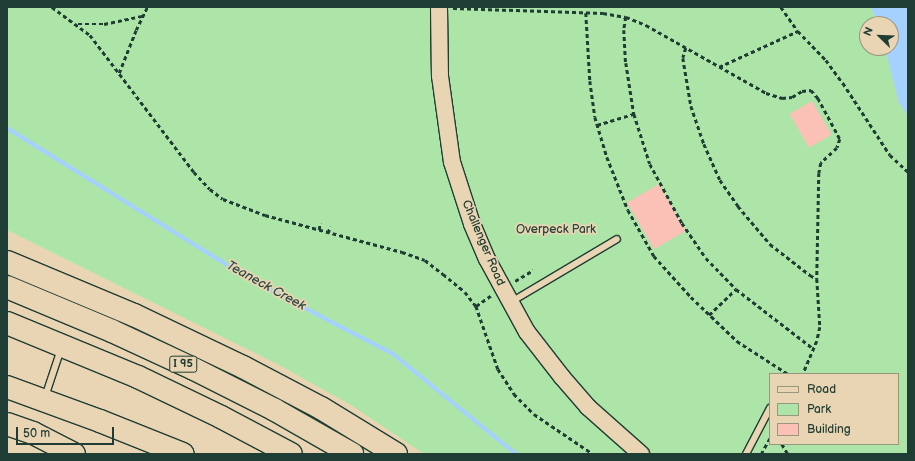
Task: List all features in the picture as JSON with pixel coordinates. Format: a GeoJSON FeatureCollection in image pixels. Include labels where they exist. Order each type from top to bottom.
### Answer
{"type":"FeatureCollection","features":[{"type":"Feature","properties":{"kind":"highway"},"geometry":{"type":"LineString","coordinates":[[7,248],[38,262],[92,297]]}},
{"type":"Feature","properties":{"kind":"highway","name":"I 95"},"geometry":{"type":"LineString","coordinates":[[7,262],[92,297],[175,334],[262,376],[328,412],[396,454]]}},
{"type":"Feature","properties":{"kind":"highway","name":"I 95"},"geometry":{"type":"LineString","coordinates":[[7,287],[112,331],[194,369],[275,410],[352,454]]}},
{"type":"Feature","properties":{"kind":"highway"},"geometry":{"type":"LineString","coordinates":[[7,323],[62,345],[195,404],[291,454]]}},
{"type":"Feature","properties":{"kind":"highway"},"geometry":{"type":"LineString","coordinates":[[7,387],[183,454]]}},
{"type":"Feature","properties":{"kind":"highway"},"geometry":{"type":"LineString","coordinates":[[7,424],[33,433],[73,454]]}},
{"type":"Feature","properties":{"kind":"highway"},"geometry":{"type":"LineString","coordinates":[[7,436],[73,454]]}},
{"type":"Feature","properties":{"kind":"street","name":"Challenger Road"},"geometry":{"type":"LineString","coordinates":[[439,7],[440,76],[452,162],[475,231],[487,259],[527,332],[562,377],[588,407],[641,454]]}},
{"type":"Feature","properties":{"kind":"lane"},"geometry":{"type":"LineString","coordinates":[[510,302],[617,239]]}},
{"type":"Feature","properties":{"kind":"lane"},"geometry":{"type":"LineString","coordinates":[[44,400],[62,345]]}},
{"type":"Feature","properties":{"kind":"lane"},"geometry":{"type":"LineString","coordinates":[[746,454],[769,410]]}},
{"type":"Feature","properties":{"kind":"path"},"geometry":{"type":"LineString","coordinates":[[52,7],[78,24],[90,35],[194,172],[210,189],[223,199],[239,206],[328,233],[402,252],[425,260],[465,292],[476,306],[498,369],[514,394],[534,414],[593,454]]}},
{"type":"Feature","properties":{"kind":"path"},"geometry":{"type":"LineString","coordinates":[[119,74],[147,7]]}},
{"type":"Feature","properties":{"kind":"path"},"geometry":{"type":"LineString","coordinates":[[451,7],[586,13],[626,17],[646,25],[766,93],[782,98],[792,97],[802,91],[811,90],[821,103],[840,139],[837,148],[821,163],[819,173],[817,278],[820,327],[814,349],[803,373]]}},
{"type":"Feature","properties":{"kind":"path"},"geometry":{"type":"LineString","coordinates":[[781,7],[798,31],[826,60],[844,83],[890,155],[908,172]]}},
{"type":"Feature","properties":{"kind":"path"},"geometry":{"type":"LineString","coordinates":[[586,13],[590,81],[597,125],[623,200],[654,256],[680,286],[737,341],[786,373]]}},
{"type":"Feature","properties":{"kind":"path"},"geometry":{"type":"LineString","coordinates":[[78,24],[104,24],[142,16]]}},
{"type":"Feature","properties":{"kind":"path"},"geometry":{"type":"LineString","coordinates":[[626,17],[624,30],[626,63],[634,114],[650,164],[682,223],[706,258],[736,289],[814,349]]}},
{"type":"Feature","properties":{"kind":"path"},"geometry":{"type":"LineString","coordinates":[[719,67],[798,31]]}},
{"type":"Feature","properties":{"kind":"path"},"geometry":{"type":"LineString","coordinates":[[686,48],[683,58],[691,106],[701,139],[720,180],[738,206],[770,244],[810,275],[817,278]]}},
{"type":"Feature","properties":{"kind":"path"},"geometry":{"type":"LineString","coordinates":[[597,125],[634,114]]}},
{"type":"Feature","properties":{"kind":"path"},"geometry":{"type":"LineString","coordinates":[[319,230],[320,223]]}},
{"type":"Feature","properties":{"kind":"path"},"geometry":{"type":"LineString","coordinates":[[328,233],[330,226]]}},
{"type":"Feature","properties":{"kind":"path"},"geometry":{"type":"LineString","coordinates":[[709,315],[736,289]]}},
{"type":"Feature","properties":{"kind":"path"},"geometry":{"type":"LineString","coordinates":[[762,454],[769,440]]}},
{"type":"Feature","properties":{"kind":"path"},"geometry":{"type":"LineString","coordinates":[[783,445],[788,454]]}},
{"type":"Feature","properties":{"kind":"green space","name":"Overpeck Park"},"geometry":{"type":"Polygon","coordinates":[[[7,7],[871,7],[875,16],[859,16],[859,56],[887,56],[899,103],[908,116],[908,454],[424,454],[351,405],[279,365],[7,230],[7,7]]]}},
{"type":"Feature","properties":{"kind":"water"},"geometry":{"type":"Polygon","coordinates":[[[871,7],[908,7],[908,116],[899,103],[887,56],[899,56],[899,16],[875,16],[871,7]]]}},
{"type":"Feature","properties":{"kind":"building"},"geometry":{"type":"Polygon","coordinates":[[[812,101],[832,135],[809,148],[789,114],[812,101]]]}},
{"type":"Feature","properties":{"kind":"building"},"geometry":{"type":"Polygon","coordinates":[[[659,184],[686,231],[654,249],[627,202],[659,184]]]}},
{"type":"Feature","properties":{"kind":"waterway","name":"Teaneck Creek"},"geometry":{"type":"LineString","coordinates":[[7,128],[251,280],[393,354],[516,454]]}}]}
